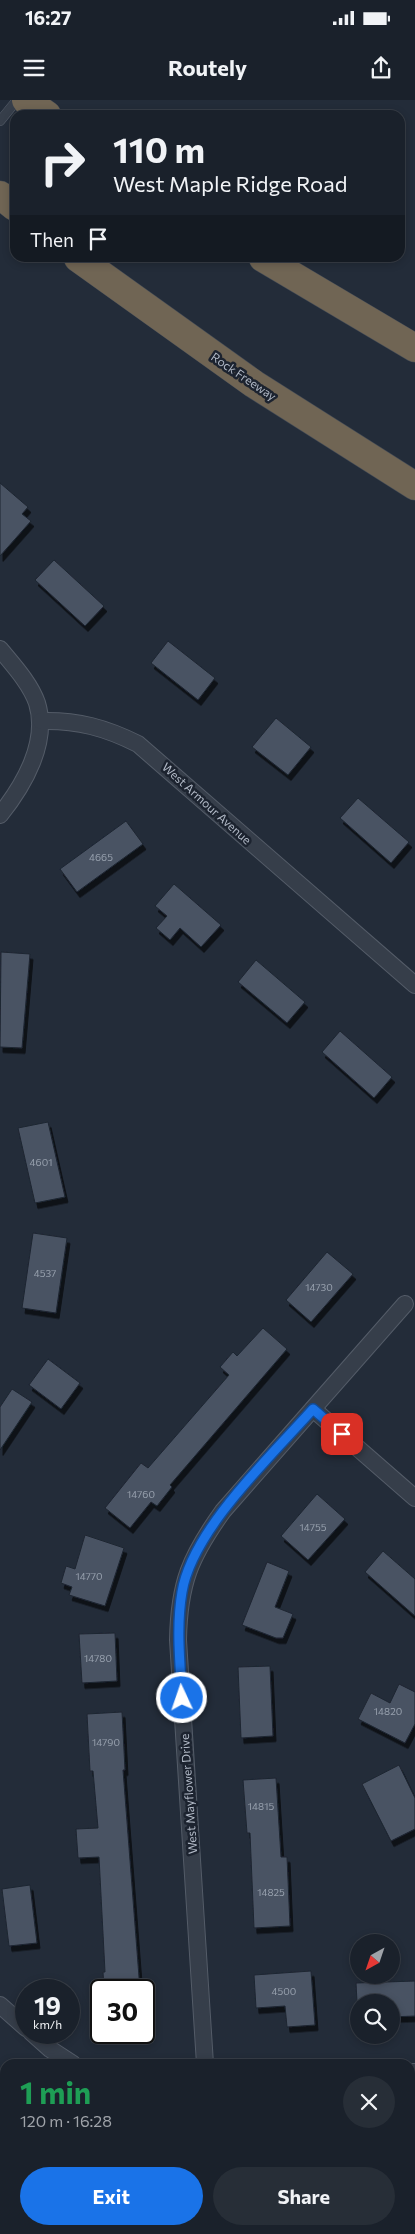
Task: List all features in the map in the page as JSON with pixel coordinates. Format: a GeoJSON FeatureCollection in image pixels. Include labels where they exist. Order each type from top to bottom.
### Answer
{"type":"FeatureCollection","features":[{"type":"Feature","properties":{"kind":"highway"},"geometry":{"type":"LineString","coordinates":[[26,100],[40,110]]}},
{"type":"Feature","properties":{"kind":"highway","name":"Rock Freeway"},"geometry":{"type":"LineString","coordinates":[[84,262],[254,384],[415,486]]}},
{"type":"Feature","properties":{"kind":"highway"},"geometry":{"type":"LineString","coordinates":[[270,262],[415,348]]}},
{"type":"Feature","properties":{"kind":"street"},"geometry":{"type":"LineString","coordinates":[[0,649],[20,675],[36,701],[41,721],[40,739],[28,770],[11,801],[0,815]]}},
{"type":"Feature","properties":{"kind":"street","name":"West Armour Avenue"},"geometry":{"type":"LineString","coordinates":[[41,721],[89,724],[112,731],[138,744],[158,759],[415,985]]}},
{"type":"Feature","properties":{"kind":"street","name":"West Mayflower Drive"},"geometry":{"type":"LineString","coordinates":[[205,2059],[178,1640],[182,1591],[191,1561],[202,1541],[223,1511],[405,1304]]}},
{"type":"Feature","properties":{"kind":"street"},"geometry":{"type":"LineString","coordinates":[[313,1409],[415,1498]]}},
{"type":"Feature","properties":{"kind":"street"},"geometry":{"type":"LineString","coordinates":[[0,2005],[15,2018]]}},
{"type":"Feature","properties":{"kind":"street"},"geometry":{"type":"LineString","coordinates":[[44,2044],[65,2059]]}},
{"type":"Feature","properties":{"kind":"lane"},"geometry":{"type":"LineString","coordinates":[[0,121],[17,100]]}},
{"type":"Feature","properties":{"kind":"building"},"geometry":{"type":"Polygon","coordinates":[[[0,483],[28,507],[22,514],[31,521],[0,556],[0,483]]]}},
{"type":"Feature","properties":{"kind":"building"},"geometry":{"type":"Polygon","coordinates":[[[54,560],[104,606],[85,626],[35,580],[54,560]]]}},
{"type":"Feature","properties":{"kind":"building"},"geometry":{"type":"Polygon","coordinates":[[[168,641],[215,678],[198,700],[151,663],[168,641]]]}},
{"type":"Feature","properties":{"kind":"building"},"geometry":{"type":"Polygon","coordinates":[[[276,718],[311,747],[288,775],[252,747],[276,718]]]}},
{"type":"Feature","properties":{"kind":"building"},"geometry":{"type":"Polygon","coordinates":[[[358,798],[409,842],[391,863],[340,818],[358,798]]]}},
{"type":"Feature","properties":{"kind":"building"},"geometry":{"type":"Polygon","coordinates":[[[126,821],[143,844],[77,892],[60,869],[126,821]]]}},
{"type":"Feature","properties":{"kind":"building"},"geometry":{"type":"Polygon","coordinates":[[[174,884],[221,925],[201,947],[180,928],[170,940],[156,928],[167,916],[155,906],[174,884]]]}},
{"type":"Feature","properties":{"kind":"building"},"geometry":{"type":"Polygon","coordinates":[[[1,952],[30,954],[22,1048],[0,1047],[1,952]]]}},
{"type":"Feature","properties":{"kind":"building"},"geometry":{"type":"Polygon","coordinates":[[[256,960],[305,1002],[287,1023],[238,982],[256,960]]]}},
{"type":"Feature","properties":{"kind":"building"},"geometry":{"type":"Polygon","coordinates":[[[340,1031],[392,1077],[374,1098],[322,1052],[340,1031]]]}},
{"type":"Feature","properties":{"kind":"building"},"geometry":{"type":"Polygon","coordinates":[[[48,1122],[65,1197],[35,1203],[18,1128],[48,1122]]]}},
{"type":"Feature","properties":{"kind":"building"},"geometry":{"type":"Polygon","coordinates":[[[33,1233],[67,1238],[56,1313],[22,1308],[33,1233]]]}},
{"type":"Feature","properties":{"kind":"building"},"geometry":{"type":"Polygon","coordinates":[[[327,1252],[353,1274],[311,1322],[286,1300],[327,1252]]]}},
{"type":"Feature","properties":{"kind":"building"},"geometry":{"type":"Polygon","coordinates":[[[263,1328],[287,1349],[170,1485],[172,1487],[157,1506],[151,1502],[130,1528],[105,1508],[141,1463],[148,1468],[229,1375],[220,1367],[233,1352],[237,1356],[263,1328]]]}},
{"type":"Feature","properties":{"kind":"building"},"geometry":{"type":"Polygon","coordinates":[[[48,1359],[80,1383],[61,1409],[29,1385],[48,1359]]]}},
{"type":"Feature","properties":{"kind":"building"},"geometry":{"type":"Polygon","coordinates":[[[12,1389],[32,1402],[0,1450],[0,1407],[12,1389]]]}},
{"type":"Feature","properties":{"kind":"building"},"geometry":{"type":"Polygon","coordinates":[[[317,1494],[345,1519],[308,1560],[281,1536],[317,1494]]]}},
{"type":"Feature","properties":{"kind":"building"},"geometry":{"type":"Polygon","coordinates":[[[85,1535],[124,1548],[105,1606],[69,1595],[72,1587],[61,1583],[66,1566],[75,1569],[85,1535]]]}},
{"type":"Feature","properties":{"kind":"building"},"geometry":{"type":"Polygon","coordinates":[[[383,1551],[415,1579],[415,1616],[365,1572],[383,1551]]]}},
{"type":"Feature","properties":{"kind":"building"},"geometry":{"type":"Polygon","coordinates":[[[267,1562],[289,1571],[275,1607],[293,1614],[283,1638],[276,1638],[242,1625],[267,1562]]]}},
{"type":"Feature","properties":{"kind":"building"},"geometry":{"type":"Polygon","coordinates":[[[115,1633],[117,1681],[82,1683],[79,1634],[115,1633]]]}},
{"type":"Feature","properties":{"kind":"building"},"geometry":{"type":"Polygon","coordinates":[[[270,1666],[273,1736],[241,1738],[238,1667],[270,1666]]]}},
{"type":"Feature","properties":{"kind":"building"},"geometry":{"type":"Polygon","coordinates":[[[399,1684],[415,1692],[415,1724],[405,1743],[358,1719],[371,1693],[390,1703],[399,1684]]]}},
{"type":"Feature","properties":{"kind":"building"},"geometry":{"type":"Polygon","coordinates":[[[122,1712],[125,1770],[123,1770],[139,1979],[103,1979],[103,1972],[105,1972],[99,1857],[78,1858],[76,1829],[98,1828],[93,1771],[90,1771],[87,1714],[122,1712]]]}},
{"type":"Feature","properties":{"kind":"building"},"geometry":{"type":"Polygon","coordinates":[[[399,1765],[415,1798],[415,1829],[391,1841],[362,1784],[399,1765]]]}},
{"type":"Feature","properties":{"kind":"building"},"geometry":{"type":"Polygon","coordinates":[[[276,1778],[281,1857],[287,1857],[290,1926],[254,1928],[250,1833],[247,1833],[243,1780],[276,1778]]]}},
{"type":"Feature","properties":{"kind":"building"},"geometry":{"type":"Polygon","coordinates":[[[30,1885],[37,1943],[9,1946],[2,1889],[30,1885]]]}},
{"type":"Feature","properties":{"kind":"building"},"geometry":{"type":"Polygon","coordinates":[[[311,1971],[315,2025],[287,2027],[285,2006],[256,2008],[254,1975],[311,1971]]]}},
{"type":"Feature","properties":{"kind":"building"},"geometry":{"type":"Polygon","coordinates":[[[415,1981],[415,2016],[400,2017],[400,1994],[357,1994],[356,1984],[400,1984],[400,1982],[415,1981]]]}},
{"type":"Feature","properties":{"kind":"route"},"geometry":{"type":"LineString","coordinates":[[182,1698],[178,1622],[186,1575],[202,1541],[223,1511],[313,1409],[342,1434]]}}]}
